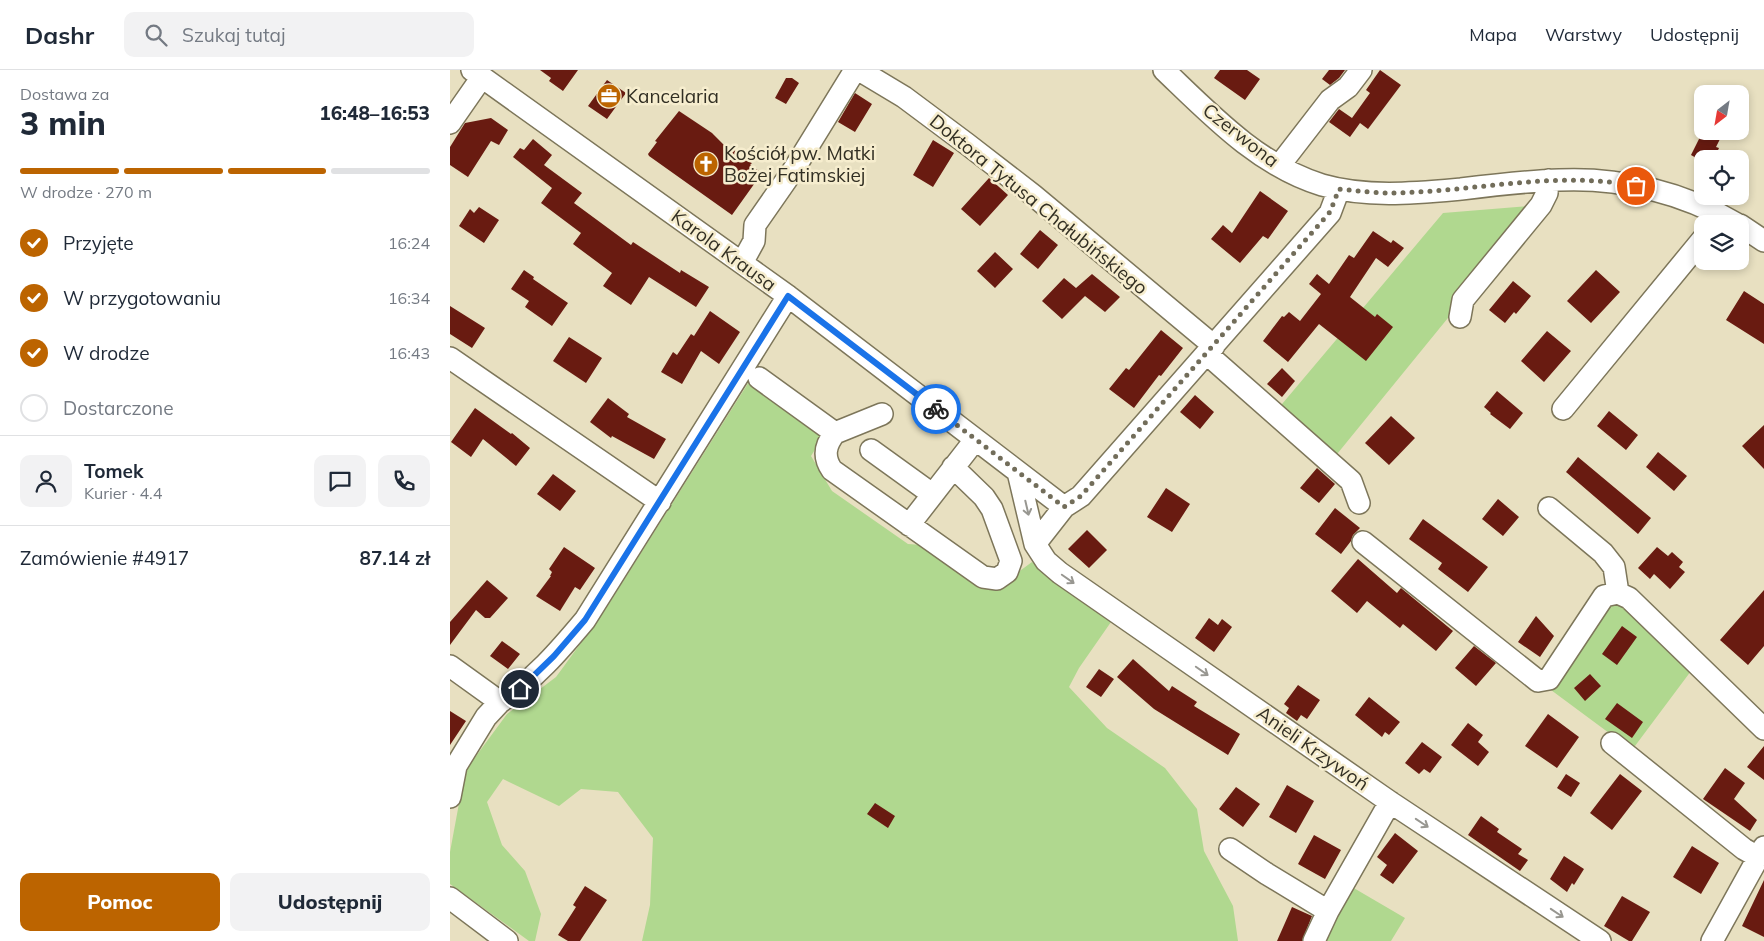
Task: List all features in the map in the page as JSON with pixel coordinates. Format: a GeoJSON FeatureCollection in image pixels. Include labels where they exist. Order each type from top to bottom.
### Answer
{"type":"FeatureCollection","features":[{"type":"Feature","properties":{"kind":"street"},"geometry":{"type":"LineString","coordinates":[[742,263],[754,241],[755,225],[794,169],[855,70]]}},
{"type":"Feature","properties":{"kind":"street","name":"Doktora Tytusa Chałubińskiego"},"geometry":{"type":"LineString","coordinates":[[859,70],[904,97],[1033,195],[1211,350],[1351,481],[1359,503]]}},
{"type":"Feature","properties":{"kind":"street"},"geometry":{"type":"LineString","coordinates":[[1279,166],[1330,100],[1348,87],[1361,70]]}},
{"type":"Feature","properties":{"kind":"street","name":"Czerwona"},"geometry":{"type":"LineString","coordinates":[[1171,72],[1235,135],[1254,150],[1279,166],[1306,179],[1339,189],[1392,193],[1548,180],[1595,180],[1644,188],[1683,199],[1715,215]]}},
{"type":"Feature","properties":{"kind":"street"},"geometry":{"type":"LineString","coordinates":[[450,123],[477,74]]}},
{"type":"Feature","properties":{"kind":"street","name":"Karola Krausa"},"geometry":{"type":"LineString","coordinates":[[477,74],[788,296],[1064,507]]}},
{"type":"Feature","properties":{"kind":"street"},"geometry":{"type":"LineString","coordinates":[[1460,317],[1462,300],[1541,205],[1547,193],[1548,180]]}},
{"type":"Feature","properties":{"kind":"street"},"geometry":{"type":"LineString","coordinates":[[1035,544],[1064,507],[1081,496],[1330,212],[1339,189]]}},
{"type":"Feature","properties":{"kind":"street","name":"Czerwona"},"geometry":{"type":"LineString","coordinates":[[1749,233],[1764,241]]}},
{"type":"Feature","properties":{"kind":"street"},"geometry":{"type":"LineString","coordinates":[[1563,408],[1694,250]]}},
{"type":"Feature","properties":{"kind":"street"},"geometry":{"type":"LineString","coordinates":[[450,796],[456,766],[486,717],[500,702],[520,689],[534,676],[585,620],[788,296]]}},
{"type":"Feature","properties":{"kind":"street"},"geometry":{"type":"LineString","coordinates":[[450,358],[660,502]]}},
{"type":"Feature","properties":{"kind":"street"},"geometry":{"type":"LineString","coordinates":[[759,378],[835,433]]}},
{"type":"Feature","properties":{"kind":"street"},"geometry":{"type":"LineString","coordinates":[[882,414],[835,433],[830,439],[825,453],[827,462],[832,470],[983,577],[997,579],[1007,572],[1011,562],[992,509],[984,497],[953,467]]}},
{"type":"Feature","properties":{"kind":"street"},"geometry":{"type":"LineString","coordinates":[[909,525],[974,440]]}},
{"type":"Feature","properties":{"kind":"street"},"geometry":{"type":"LineString","coordinates":[[870,450],[932,494]]}},
{"type":"Feature","properties":{"kind":"street","name":"Anieli Krzywoń"},"geometry":{"type":"LineString","coordinates":[[1018,472],[1035,544],[1046,561],[1060,573],[1390,802],[1600,941]]}},
{"type":"Feature","properties":{"kind":"street"},"geometry":{"type":"LineString","coordinates":[[1549,508],[1603,553],[1614,567],[1618,592]]}},
{"type":"Feature","properties":{"kind":"street"},"geometry":{"type":"LineString","coordinates":[[1363,542],[1538,681],[1549,679],[1604,596],[1618,592],[1628,598],[1764,729]]}},
{"type":"Feature","properties":{"kind":"street"},"geometry":{"type":"LineString","coordinates":[[450,666],[500,702]]}},
{"type":"Feature","properties":{"kind":"street"},"geometry":{"type":"LineString","coordinates":[[1612,743],[1744,848],[1759,864],[1712,941]]}},
{"type":"Feature","properties":{"kind":"street"},"geometry":{"type":"LineString","coordinates":[[1314,941],[1328,910],[1390,802]]}},
{"type":"Feature","properties":{"kind":"street"},"geometry":{"type":"LineString","coordinates":[[1230,848],[1267,874],[1328,910]]}},
{"type":"Feature","properties":{"kind":"street"},"geometry":{"type":"LineString","coordinates":[[450,898],[507,941]]}},
{"type":"Feature","properties":{"kind":"green space"},"geometry":{"type":"Polygon","coordinates":[[[1530,206],[1452,313],[1333,459],[1277,410],[1443,213],[1530,206]]]}},
{"type":"Feature","properties":{"kind":"green space"},"geometry":{"type":"Polygon","coordinates":[[[752,377],[827,430],[811,456],[832,491],[908,544],[936,546],[1002,584],[1032,562],[1111,622],[1079,668],[1069,687],[1107,728],[1165,768],[1197,809],[1204,851],[1233,906],[1238,941],[642,941],[650,905],[653,838],[618,792],[581,789],[559,806],[503,779],[487,802],[502,845],[525,871],[541,914],[535,941],[529,941],[450,884],[450,852],[465,771],[507,714],[556,677],[605,610],[752,377]]]}},
{"type":"Feature","properties":{"kind":"green space"},"geometry":{"type":"Polygon","coordinates":[[[1610,599],[1619,603],[1691,671],[1632,750],[1551,690],[1610,599]]]}},
{"type":"Feature","properties":{"kind":"green space"},"geometry":{"type":"Polygon","coordinates":[[[1352,887],[1405,918],[1391,941],[1325,941],[1352,887]]]}},
{"type":"Feature","properties":{"kind":"building"},"geometry":{"type":"Polygon","coordinates":[[[540,70],[578,70],[563,91],[549,81],[551,78],[540,70]]]}},
{"type":"Feature","properties":{"kind":"building"},"geometry":{"type":"Polygon","coordinates":[[[1220,70],[1247,70],[1260,79],[1245,100],[1214,78],[1220,70]]]}},
{"type":"Feature","properties":{"kind":"building"},"geometry":{"type":"Polygon","coordinates":[[[1329,70],[1345,70],[1330,85],[1322,79],[1329,70]]]}},
{"type":"Feature","properties":{"kind":"building"},"geometry":{"type":"Polygon","coordinates":[[[1380,70],[1401,85],[1368,129],[1360,123],[1350,137],[1329,122],[1339,109],[1352,118],[1370,93],[1366,90],[1380,70]]]}},
{"type":"Feature","properties":{"kind":"building"},"geometry":{"type":"Polygon","coordinates":[[[786,78],[792,78],[799,83],[786,104],[775,98],[786,78]]]}},
{"type":"Feature","properties":{"kind":"building"},"geometry":{"type":"Polygon","coordinates":[[[607,80],[626,93],[607,119],[588,106],[607,80]]]}},
{"type":"Feature","properties":{"kind":"building"},"geometry":{"type":"Polygon","coordinates":[[[855,93],[872,104],[855,132],[838,122],[855,93]]]}},
{"type":"Feature","properties":{"kind":"building","name":"Kościół pw. Matki Bożej Fatimskiej"},"geometry":{"type":"Polygon","coordinates":[[[679,111],[712,133],[726,147],[727,145],[740,154],[739,156],[752,163],[750,165],[762,173],[732,215],[649,156],[648,154],[657,142],[655,141],[679,111]]]}},
{"type":"Feature","properties":{"kind":"building"},"geometry":{"type":"Polygon","coordinates":[[[491,118],[508,130],[499,145],[491,141],[468,177],[450,165],[450,147],[465,123],[491,118]]]}},
{"type":"Feature","properties":{"kind":"building"},"geometry":{"type":"Polygon","coordinates":[[[533,139],[552,155],[544,165],[582,193],[574,203],[631,245],[633,242],[680,273],[681,270],[709,287],[696,307],[649,277],[631,305],[603,286],[612,273],[573,244],[581,233],[541,203],[552,188],[513,157],[520,148],[524,150],[533,139]]]}},
{"type":"Feature","properties":{"kind":"building"},"geometry":{"type":"Polygon","coordinates":[[[933,140],[954,153],[933,187],[913,175],[933,140]]]}},
{"type":"Feature","properties":{"kind":"building"},"geometry":{"type":"Polygon","coordinates":[[[1698,140],[1720,140],[1716,147],[1719,148],[1718,150],[1694,150],[1694,157],[1691,155],[1698,140]]]}},
{"type":"Feature","properties":{"kind":"building"},"geometry":{"type":"Polygon","coordinates":[[[989,178],[1008,195],[980,226],[961,209],[989,178]]]}},
{"type":"Feature","properties":{"kind":"building"},"geometry":{"type":"Polygon","coordinates":[[[1260,191],[1288,211],[1268,239],[1263,236],[1240,263],[1211,239],[1223,225],[1232,233],[1260,191]]]}},
{"type":"Feature","properties":{"kind":"building"},"geometry":{"type":"Polygon","coordinates":[[[479,207],[499,220],[484,243],[459,226],[470,209],[474,213],[479,207]]]}},
{"type":"Feature","properties":{"kind":"building"},"geometry":{"type":"Polygon","coordinates":[[[1040,230],[1058,245],[1038,269],[1020,254],[1040,230]]]}},
{"type":"Feature","properties":{"kind":"building"},"geometry":{"type":"Polygon","coordinates":[[[1373,231],[1391,243],[1393,240],[1404,248],[1388,267],[1376,258],[1350,297],[1375,317],[1377,314],[1393,327],[1366,361],[1319,324],[1288,362],[1263,341],[1282,316],[1284,317],[1289,312],[1300,321],[1321,294],[1309,284],[1317,274],[1329,284],[1349,255],[1354,258],[1373,231]]]}},
{"type":"Feature","properties":{"kind":"building"},"geometry":{"type":"Polygon","coordinates":[[[995,252],[1013,269],[995,288],[977,271],[995,252]]]}},
{"type":"Feature","properties":{"kind":"building"},"geometry":{"type":"Polygon","coordinates":[[[524,270],[534,277],[533,279],[568,303],[552,326],[525,307],[529,301],[511,289],[524,270]]]}},
{"type":"Feature","properties":{"kind":"building"},"geometry":{"type":"Polygon","coordinates":[[[1596,270],[1620,292],[1591,323],[1567,301],[1596,270]]]}},
{"type":"Feature","properties":{"kind":"building"},"geometry":{"type":"Polygon","coordinates":[[[1092,274],[1120,297],[1105,312],[1085,296],[1062,319],[1042,301],[1064,278],[1076,288],[1092,274]]]}},
{"type":"Feature","properties":{"kind":"building"},"geometry":{"type":"Polygon","coordinates":[[[1513,281],[1531,296],[1516,314],[1514,312],[1505,323],[1489,310],[1513,281]]]}},
{"type":"Feature","properties":{"kind":"building"},"geometry":{"type":"Polygon","coordinates":[[[1744,291],[1764,304],[1764,344],[1726,320],[1744,291]]]}},
{"type":"Feature","properties":{"kind":"building"},"geometry":{"type":"Polygon","coordinates":[[[450,306],[485,328],[472,348],[450,334],[450,306]]]}},
{"type":"Feature","properties":{"kind":"building"},"geometry":{"type":"Polygon","coordinates":[[[710,311],[740,332],[719,364],[701,351],[682,384],[661,372],[673,352],[677,355],[691,334],[694,336],[710,311]]]}},
{"type":"Feature","properties":{"kind":"building"},"geometry":{"type":"Polygon","coordinates":[[[1161,330],[1183,348],[1161,376],[1159,375],[1134,408],[1109,389],[1126,368],[1129,370],[1161,330]]]}},
{"type":"Feature","properties":{"kind":"building"},"geometry":{"type":"Polygon","coordinates":[[[1547,331],[1571,351],[1544,382],[1521,361],[1547,331]]]}},
{"type":"Feature","properties":{"kind":"building"},"geometry":{"type":"Polygon","coordinates":[[[569,337],[602,358],[586,383],[553,361],[569,337]]]}},
{"type":"Feature","properties":{"kind":"building"},"geometry":{"type":"Polygon","coordinates":[[[1282,368],[1295,381],[1282,397],[1267,384],[1282,368]]]}},
{"type":"Feature","properties":{"kind":"building"},"geometry":{"type":"Polygon","coordinates":[[[1497,391],[1523,413],[1510,429],[1484,407],[1497,391]]]}},
{"type":"Feature","properties":{"kind":"building"},"geometry":{"type":"Polygon","coordinates":[[[1195,395],[1214,412],[1200,429],[1180,412],[1195,395]]]}},
{"type":"Feature","properties":{"kind":"building"},"geometry":{"type":"Polygon","coordinates":[[[608,398],[629,414],[627,417],[666,439],[654,459],[612,436],[611,438],[590,422],[608,398]]]}},
{"type":"Feature","properties":{"kind":"building"},"geometry":{"type":"Polygon","coordinates":[[[475,408],[512,433],[530,448],[516,466],[483,439],[471,457],[451,442],[475,408]]]}},
{"type":"Feature","properties":{"kind":"building"},"geometry":{"type":"Polygon","coordinates":[[[1609,411],[1638,435],[1626,450],[1597,426],[1609,411]]]}},
{"type":"Feature","properties":{"kind":"building"},"geometry":{"type":"Polygon","coordinates":[[[1391,416],[1415,438],[1389,465],[1365,443],[1391,416]]]}},
{"type":"Feature","properties":{"kind":"building"},"geometry":{"type":"Polygon","coordinates":[[[1764,425],[1764,469],[1742,446],[1764,425]]]}},
{"type":"Feature","properties":{"kind":"building"},"geometry":{"type":"Polygon","coordinates":[[[1658,452],[1687,476],[1674,491],[1646,467],[1658,452]]]}},
{"type":"Feature","properties":{"kind":"building"},"geometry":{"type":"Polygon","coordinates":[[[1578,457],[1651,518],[1638,534],[1566,472],[1578,457]]]}},
{"type":"Feature","properties":{"kind":"building"},"geometry":{"type":"Polygon","coordinates":[[[1317,468],[1335,484],[1319,503],[1300,488],[1317,468]]]}},
{"type":"Feature","properties":{"kind":"building"},"geometry":{"type":"Polygon","coordinates":[[[553,474],[576,491],[560,511],[537,494],[553,474]]]}},
{"type":"Feature","properties":{"kind":"building"},"geometry":{"type":"Polygon","coordinates":[[[1166,488],[1190,504],[1172,532],[1147,517],[1166,488]]]}},
{"type":"Feature","properties":{"kind":"building"},"geometry":{"type":"Polygon","coordinates":[[[1498,499],[1519,517],[1503,536],[1482,519],[1498,499]]]}},
{"type":"Feature","properties":{"kind":"building"},"geometry":{"type":"Polygon","coordinates":[[[1335,508],[1360,528],[1353,535],[1351,541],[1341,554],[1315,534],[1335,508]]]}},
{"type":"Feature","properties":{"kind":"building"},"geometry":{"type":"Polygon","coordinates":[[[1423,519],[1488,567],[1468,592],[1438,569],[1442,563],[1409,539],[1423,519]]]}},
{"type":"Feature","properties":{"kind":"building"},"geometry":{"type":"Polygon","coordinates":[[[1087,530],[1107,550],[1089,568],[1068,549],[1087,530]]]}},
{"type":"Feature","properties":{"kind":"building"},"geometry":{"type":"Polygon","coordinates":[[[564,547],[595,568],[580,590],[575,587],[560,611],[536,596],[551,576],[552,572],[549,569],[564,547]]]}},
{"type":"Feature","properties":{"kind":"building"},"geometry":{"type":"Polygon","coordinates":[[[1657,547],[1668,556],[1672,552],[1683,562],[1679,567],[1685,572],[1670,589],[1654,574],[1650,579],[1638,568],[1657,547]]]}},
{"type":"Feature","properties":{"kind":"building"},"geometry":{"type":"Polygon","coordinates":[[[1358,559],[1397,593],[1401,588],[1453,631],[1436,651],[1403,624],[1400,628],[1367,601],[1357,613],[1331,591],[1358,559]]]}},
{"type":"Feature","properties":{"kind":"building"},"geometry":{"type":"Polygon","coordinates":[[[487,580],[508,598],[490,618],[485,618],[476,610],[450,645],[450,622],[487,580]]]}},
{"type":"Feature","properties":{"kind":"building"},"geometry":{"type":"Polygon","coordinates":[[[1764,590],[1764,646],[1748,665],[1720,640],[1764,590]]]}},
{"type":"Feature","properties":{"kind":"building"},"geometry":{"type":"Polygon","coordinates":[[[1536,616],[1554,636],[1540,657],[1518,642],[1536,616]]]}},
{"type":"Feature","properties":{"kind":"building"},"geometry":{"type":"Polygon","coordinates":[[[1209,618],[1218,625],[1222,619],[1232,627],[1214,652],[1195,638],[1209,618]]]}},
{"type":"Feature","properties":{"kind":"building"},"geometry":{"type":"Polygon","coordinates":[[[1622,626],[1637,637],[1617,665],[1602,654],[1622,626]]]}},
{"type":"Feature","properties":{"kind":"building"},"geometry":{"type":"Polygon","coordinates":[[[502,641],[520,654],[508,669],[490,656],[502,641]]]}},
{"type":"Feature","properties":{"kind":"building"},"geometry":{"type":"Polygon","coordinates":[[[1474,646],[1496,663],[1476,686],[1455,668],[1474,646]]]}},
{"type":"Feature","properties":{"kind":"building"},"geometry":{"type":"Polygon","coordinates":[[[1133,659],[1169,691],[1172,686],[1197,702],[1194,706],[1240,734],[1228,755],[1154,709],[1117,677],[1133,659]]]}},
{"type":"Feature","properties":{"kind":"building"},"geometry":{"type":"Polygon","coordinates":[[[1099,669],[1114,679],[1101,697],[1086,687],[1099,669]]]}},
{"type":"Feature","properties":{"kind":"building"},"geometry":{"type":"Polygon","coordinates":[[[1590,674],[1601,686],[1585,701],[1574,688],[1590,674]]]}},
{"type":"Feature","properties":{"kind":"building"},"geometry":{"type":"Polygon","coordinates":[[[1298,685],[1320,700],[1307,719],[1301,715],[1297,721],[1286,713],[1289,708],[1284,704],[1298,685]]]}},
{"type":"Feature","properties":{"kind":"building"},"geometry":{"type":"Polygon","coordinates":[[[1369,697],[1400,722],[1389,735],[1385,732],[1382,737],[1355,715],[1369,697]]]}},
{"type":"Feature","properties":{"kind":"building"},"geometry":{"type":"Polygon","coordinates":[[[1617,703],[1643,722],[1632,738],[1605,719],[1617,703]]]}},
{"type":"Feature","properties":{"kind":"building"},"geometry":{"type":"Polygon","coordinates":[[[450,711],[466,721],[450,745],[450,711]]]}},
{"type":"Feature","properties":{"kind":"building"},"geometry":{"type":"Polygon","coordinates":[[[1548,714],[1579,737],[1557,768],[1525,746],[1548,714]]]}},
{"type":"Feature","properties":{"kind":"building"},"geometry":{"type":"Polygon","coordinates":[[[1468,723],[1483,735],[1478,742],[1489,752],[1478,766],[1451,745],[1468,723]]]}},
{"type":"Feature","properties":{"kind":"building"},"geometry":{"type":"Polygon","coordinates":[[[1422,742],[1442,757],[1430,773],[1424,769],[1419,774],[1405,763],[1422,742]]]}},
{"type":"Feature","properties":{"kind":"building"},"geometry":{"type":"Polygon","coordinates":[[[1764,746],[1764,780],[1747,767],[1764,746]]]}},
{"type":"Feature","properties":{"kind":"building"},"geometry":{"type":"Polygon","coordinates":[[[1725,768],[1745,783],[1734,799],[1757,820],[1750,831],[1703,799],[1725,768]]]}},
{"type":"Feature","properties":{"kind":"building"},"geometry":{"type":"Polygon","coordinates":[[[1566,774],[1580,783],[1571,797],[1557,788],[1566,774]]]}},
{"type":"Feature","properties":{"kind":"building"},"geometry":{"type":"Polygon","coordinates":[[[1620,774],[1642,791],[1612,830],[1590,813],[1620,774]]]}},
{"type":"Feature","properties":{"kind":"building"},"geometry":{"type":"Polygon","coordinates":[[[1287,785],[1314,801],[1296,833],[1269,817],[1287,785]]]}},
{"type":"Feature","properties":{"kind":"building"},"geometry":{"type":"Polygon","coordinates":[[[1236,787],[1260,804],[1243,827],[1219,809],[1236,787]]]}},
{"type":"Feature","properties":{"kind":"building"},"geometry":{"type":"Polygon","coordinates":[[[875,803],[895,816],[888,828],[867,814],[875,803]]]}},
{"type":"Feature","properties":{"kind":"building"},"geometry":{"type":"Polygon","coordinates":[[[1481,816],[1499,829],[1497,832],[1522,849],[1518,854],[1528,860],[1520,871],[1468,835],[1481,816]]]}},
{"type":"Feature","properties":{"kind":"building"},"geometry":{"type":"Polygon","coordinates":[[[1395,833],[1418,851],[1393,884],[1380,875],[1387,865],[1377,857],[1395,833]]]}},
{"type":"Feature","properties":{"kind":"building"},"geometry":{"type":"Polygon","coordinates":[[[1314,835],[1341,850],[1325,879],[1298,864],[1314,835]]]}},
{"type":"Feature","properties":{"kind":"building"},"geometry":{"type":"Polygon","coordinates":[[[1692,846],[1719,863],[1701,894],[1673,877],[1692,846]]]}},
{"type":"Feature","properties":{"kind":"building"},"geometry":{"type":"Polygon","coordinates":[[[1564,856],[1584,869],[1567,892],[1550,879],[1564,856]]]}},
{"type":"Feature","properties":{"kind":"building"},"geometry":{"type":"Polygon","coordinates":[[[1764,880],[1764,937],[1742,926],[1764,880]]]}},
{"type":"Feature","properties":{"kind":"building"},"geometry":{"type":"Polygon","coordinates":[[[585,886],[607,900],[580,941],[568,941],[558,935],[576,907],[573,905],[585,886]]]}},
{"type":"Feature","properties":{"kind":"building"},"geometry":{"type":"Polygon","coordinates":[[[1622,896],[1650,912],[1632,941],[1604,926],[1622,896]]]}},
{"type":"Feature","properties":{"kind":"building"},"geometry":{"type":"Polygon","coordinates":[[[1292,907],[1312,916],[1302,941],[1277,941],[1292,907]]]}},
{"type":"Feature","properties":{"kind":"way so far"},"geometry":{"type":"LineString","coordinates":[[936,409],[974,440],[1064,507],[1081,496],[1330,212],[1336,201],[1339,189],[1392,193],[1561,180],[1595,180],[1636,186]]}},
{"type":"Feature","properties":{"kind":"place","name":"Kancelaria"},"geometry":{"type":"Point","coordinates":[609,96]}},
{"type":"Feature","properties":{"kind":"place","name":"Kościół pw. Matki Bożej Fatimskiej"},"geometry":{"type":"Point","coordinates":[706,164]}},
{"type":"Feature","properties":{"kind":"route"},"geometry":{"type":"LineString","coordinates":[[520,689],[554,656],[585,620],[788,296],[936,409]]}}]}
